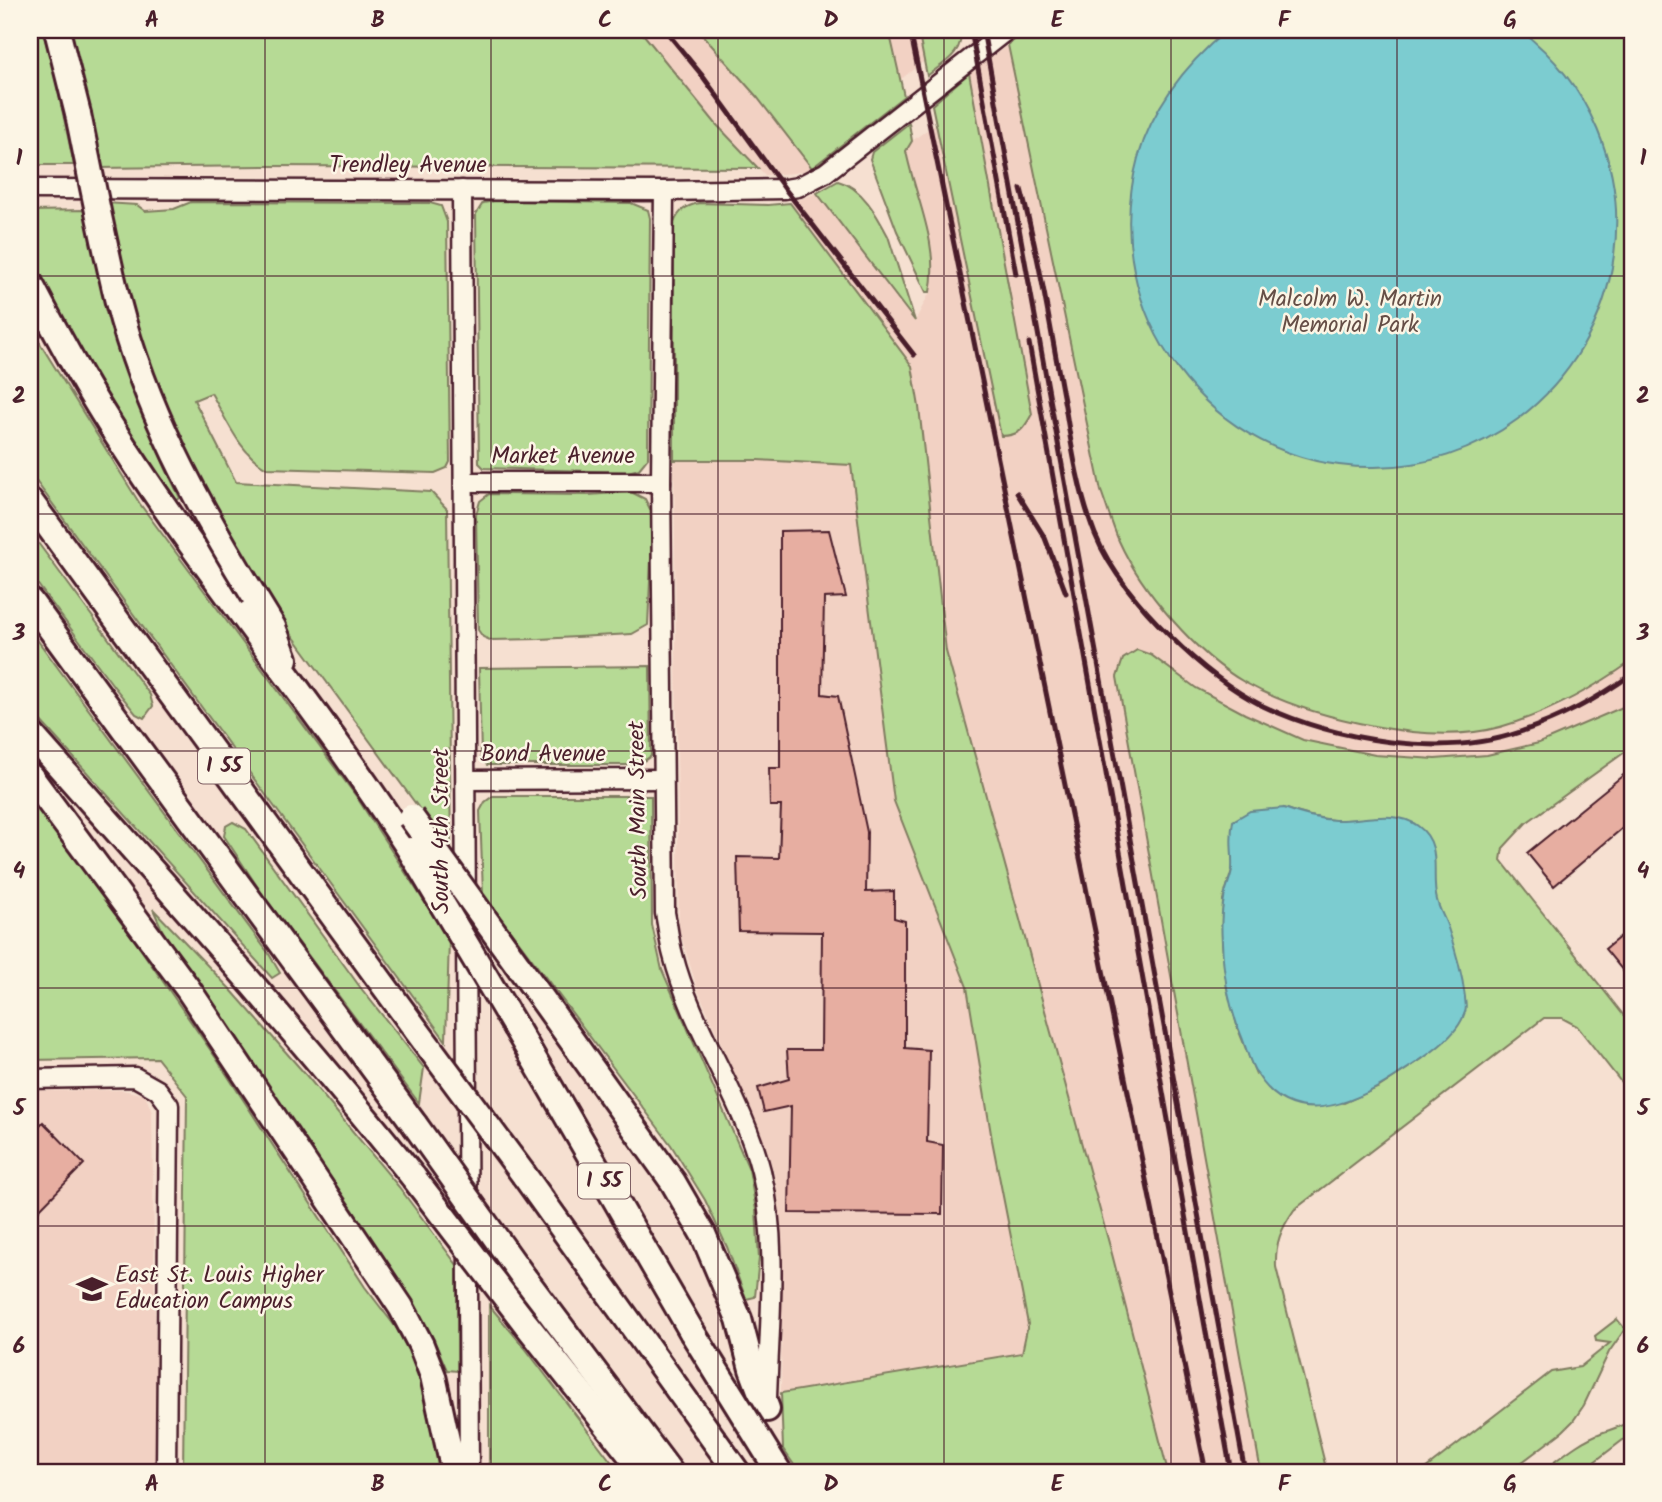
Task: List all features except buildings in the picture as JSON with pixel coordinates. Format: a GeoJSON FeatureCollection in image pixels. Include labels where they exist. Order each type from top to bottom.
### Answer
{"type":"FeatureCollection","features":[{"type":"Feature","properties":{"kind":"highway"},"geometry":{"type":"LineString","coordinates":[[57,30],[67,63],[118,303],[139,368],[162,429],[246,603]]}},
{"type":"Feature","properties":{"kind":"highway"},"geometry":{"type":"LineString","coordinates":[[30,283],[103,414],[246,603]]}},
{"type":"Feature","properties":{"kind":"highway","name":"I 55"},"geometry":{"type":"LineString","coordinates":[[30,501],[524,1175],[737,1472]]}},
{"type":"Feature","properties":{"kind":"highway","name":"I 55"},"geometry":{"type":"LineString","coordinates":[[30,601],[525,1279],[670,1472]]}},
{"type":"Feature","properties":{"kind":"highway","name":"I 55"},"geometry":{"type":"LineString","coordinates":[[246,603],[273,627],[284,651],[289,680],[364,780],[410,850],[692,1332],[779,1472]]}},
{"type":"Feature","properties":{"kind":"highway"},"geometry":{"type":"LineString","coordinates":[[30,733],[259,990],[338,1083],[644,1472]]}},
{"type":"Feature","properties":{"kind":"highway"},"geometry":{"type":"LineString","coordinates":[[30,776],[188,989],[401,1307],[421,1345],[433,1376],[454,1472]]}},
{"type":"Feature","properties":{"kind":"highway"},"geometry":{"type":"LineString","coordinates":[[364,780],[395,799],[411,817],[673,1182],[703,1234],[739,1319],[752,1369],[767,1409]]}},
{"type":"Feature","properties":{"kind":"street","name":"Trendley Avenue"},"geometry":{"type":"LineString","coordinates":[[30,189],[664,191],[798,187],[825,173],[1007,30]]}},
{"type":"Feature","properties":{"kind":"street","name":"South 4th Street"},"geometry":{"type":"LineString","coordinates":[[462,190],[469,1472]]}},
{"type":"Feature","properties":{"kind":"street","name":"South Main Street"},"geometry":{"type":"LineString","coordinates":[[664,191],[661,482],[665,913],[673,956],[688,997],[744,1123],[761,1170],[771,1246],[767,1409]]}},
{"type":"Feature","properties":{"kind":"street","name":"Market Avenue"},"geometry":{"type":"LineString","coordinates":[[465,482],[661,482]]}},
{"type":"Feature","properties":{"kind":"street","name":"Bond Avenue"},"geometry":{"type":"LineString","coordinates":[[467,780],[663,779]]}},
{"type":"Feature","properties":{"kind":"street"},"geometry":{"type":"LineString","coordinates":[[30,1079],[135,1077],[158,1090],[169,1105],[166,1472]]}},
{"type":"Feature","properties":{"kind":"shaded area"},"geometry":{"type":"Polygon","coordinates":[[[640,30],[698,30],[757,97],[812,168],[795,173],[765,175],[716,124],[640,30]]]}},
{"type":"Feature","properties":{"kind":"shaded area"},"geometry":{"type":"Polygon","coordinates":[[[889,30],[918,30],[924,61],[900,80],[889,30]]]}},
{"type":"Feature","properties":{"kind":"shaded area"},"geometry":{"type":"Polygon","coordinates":[[[1008,45],[1101,491],[1243,681],[1294,704],[1352,722],[1402,731],[1453,734],[1558,707],[1632,661],[1632,703],[1627,706],[1539,743],[1487,755],[1435,759],[1375,755],[1303,740],[1196,688],[1151,655],[1117,677],[1261,1472],[1168,1472],[1112,1254],[946,651],[912,366],[790,203],[817,193],[915,321],[930,292],[933,264],[928,234],[906,151],[912,141],[936,123],[1001,435],[1014,436],[1024,428],[1032,414],[969,73],[1008,45]]]}},
{"type":"Feature","properties":{"kind":"shaded area"},"geometry":{"type":"Polygon","coordinates":[[[674,460],[757,460],[851,465],[894,801],[967,987],[992,1140],[1028,1324],[1022,1353],[781,1393],[782,1282],[779,1203],[775,1177],[768,1152],[697,988],[679,929],[674,460]]]}},
{"type":"Feature","properties":{"kind":"shaded area","name":"East St. Louis Higher Education Campus"},"geometry":{"type":"Polygon","coordinates":[[[122,1090],[145,1095],[152,1112],[157,1472],[30,1472],[30,1091],[122,1090]]]}},
{"type":"Feature","properties":{"kind":"green space"},"geometry":{"type":"Polygon","coordinates":[[[30,30],[42,30],[52,62],[74,165],[30,165],[30,30]]]}},
{"type":"Feature","properties":{"kind":"green space"},"geometry":{"type":"Polygon","coordinates":[[[65,30],[640,30],[716,124],[758,168],[98,168],[65,30]]]}},
{"type":"Feature","properties":{"kind":"green space"},"geometry":{"type":"Polygon","coordinates":[[[698,30],[889,30],[904,96],[812,168],[757,97],[698,30]]]}},
{"type":"Feature","properties":{"kind":"green space"},"geometry":{"type":"Polygon","coordinates":[[[918,30],[960,30],[961,38],[956,51],[927,76],[918,30]]]}},
{"type":"Feature","properties":{"kind":"green space","name":"Malcolm W. Martin Memorial Park"},"geometry":{"type":"Polygon","coordinates":[[[1027,30],[1632,30],[1632,661],[1585,691],[1536,715],[1485,730],[1437,734],[1358,723],[1291,703],[1259,690],[1226,670],[1172,620],[1129,560],[1116,535],[1101,491],[1008,45],[1027,30]]]}},
{"type":"Feature","properties":{"kind":"green space"},"geometry":{"type":"Polygon","coordinates":[[[969,73],[1032,414],[1020,431],[1007,436],[1001,436],[932,105],[969,73]]]}},
{"type":"Feature","properties":{"kind":"green space"},"geometry":{"type":"Polygon","coordinates":[[[909,123],[912,141],[906,151],[929,238],[932,256],[930,292],[926,292],[897,231],[870,159],[872,152],[909,123]]]}},
{"type":"Feature","properties":{"kind":"green space"},"geometry":{"type":"Polygon","coordinates":[[[838,181],[847,184],[861,196],[884,228],[915,321],[817,193],[838,181]]]}},
{"type":"Feature","properties":{"kind":"green space"},"geometry":{"type":"Polygon","coordinates":[[[191,202],[430,203],[441,206],[447,222],[450,462],[447,468],[435,473],[267,468],[257,462],[241,445],[211,393],[194,400],[236,482],[431,492],[447,509],[451,852],[263,595],[165,414],[135,323],[106,203],[137,205],[145,211],[174,209],[191,202]]]}},
{"type":"Feature","properties":{"kind":"green space"},"geometry":{"type":"Polygon","coordinates":[[[483,203],[631,203],[648,210],[648,458],[639,469],[628,472],[484,468],[479,463],[476,214],[483,203]]]}},
{"type":"Feature","properties":{"kind":"green space"},"geometry":{"type":"Polygon","coordinates":[[[699,203],[790,203],[912,366],[946,651],[1112,1254],[1168,1472],[799,1472],[783,1449],[781,1393],[1022,1353],[1028,1324],[992,1140],[967,987],[894,801],[851,465],[757,460],[674,460],[674,223],[684,209],[699,203]]]}},
{"type":"Feature","properties":{"kind":"green space"},"geometry":{"type":"Polygon","coordinates":[[[85,210],[101,285],[122,358],[148,429],[180,498],[176,501],[141,454],[45,293],[30,262],[30,211],[85,210]]]}},
{"type":"Feature","properties":{"kind":"green space"},"geometry":{"type":"Polygon","coordinates":[[[30,322],[41,345],[140,504],[356,796],[449,940],[446,1041],[30,473],[30,322]]]}},
{"type":"Feature","properties":{"kind":"green space"},"geometry":{"type":"Polygon","coordinates":[[[631,492],[645,499],[653,515],[648,625],[632,634],[540,639],[490,640],[483,637],[478,630],[476,515],[480,501],[489,494],[588,495],[631,492]]]}},
{"type":"Feature","properties":{"kind":"green space"},"geometry":{"type":"Polygon","coordinates":[[[30,532],[150,695],[153,706],[144,718],[136,714],[115,688],[30,574],[30,532]]]}},
{"type":"Feature","properties":{"kind":"green space"},"geometry":{"type":"Polygon","coordinates":[[[30,630],[269,954],[280,973],[272,978],[30,709],[30,630]]]}},
{"type":"Feature","properties":{"kind":"green space"},"geometry":{"type":"Polygon","coordinates":[[[1137,650],[1151,655],[1196,688],[1303,740],[1375,755],[1435,759],[1487,755],[1539,743],[1632,703],[1632,747],[1526,823],[1503,848],[1501,860],[1632,1026],[1632,1096],[1577,1026],[1562,1018],[1544,1018],[1294,1210],[1280,1237],[1276,1267],[1327,1472],[1261,1472],[1117,677],[1123,659],[1137,650]],[[1284,808],[1232,870],[1223,900],[1222,943],[1227,988],[1238,1029],[1256,1074],[1344,1103],[1379,1087],[1423,1058],[1453,945],[1402,819],[1333,820],[1284,808]]]}},
{"type":"Feature","properties":{"kind":"green space"},"geometry":{"type":"Polygon","coordinates":[[[650,666],[651,756],[638,765],[487,765],[481,758],[479,668],[650,666]]]}},
{"type":"Feature","properties":{"kind":"green space"},"geometry":{"type":"Polygon","coordinates":[[[493,796],[651,796],[652,925],[662,970],[749,1169],[756,1210],[759,1258],[755,1297],[746,1299],[727,1247],[705,1200],[671,1145],[483,894],[480,811],[485,802],[493,796]]]}},
{"type":"Feature","properties":{"kind":"green space"},"geometry":{"type":"Polygon","coordinates":[[[30,797],[108,902],[216,1058],[365,1287],[404,1338],[424,1377],[420,1381],[441,1472],[183,1472],[187,1096],[157,1058],[30,1060],[30,797]]]}},
{"type":"Feature","properties":{"kind":"green space"},"geometry":{"type":"Polygon","coordinates":[[[233,822],[246,829],[360,987],[424,1068],[419,1103],[263,895],[224,836],[226,826],[233,822]]]}},
{"type":"Feature","properties":{"kind":"green space"},"geometry":{"type":"Polygon","coordinates":[[[153,909],[232,991],[306,1075],[399,1187],[457,1265],[457,1371],[447,1370],[436,1345],[168,943],[153,909]]]}},
{"type":"Feature","properties":{"kind":"green space"},"geometry":{"type":"Polygon","coordinates":[[[489,1305],[525,1348],[619,1472],[489,1472],[489,1305]]]}},
{"type":"Feature","properties":{"kind":"green space"},"geometry":{"type":"Polygon","coordinates":[[[1617,1319],[1625,1329],[1609,1352],[1584,1405],[1563,1431],[1509,1472],[1421,1472],[1551,1372],[1580,1367],[1610,1343],[1596,1341],[1595,1336],[1617,1319]]]}},
{"type":"Feature","properties":{"kind":"green space"},"geometry":{"type":"Polygon","coordinates":[[[1632,1421],[1632,1433],[1581,1472],[1541,1472],[1585,1440],[1632,1421]]]}},
{"type":"Feature","properties":{"kind":"water"},"geometry":{"type":"Polygon","coordinates":[[[1227,30],[1520,30],[1544,51],[1565,75],[1583,101],[1608,160],[1614,191],[1614,255],[1603,303],[1582,347],[1554,386],[1518,419],[1466,449],[1429,461],[1370,467],[1312,460],[1260,440],[1215,410],[1178,370],[1151,323],[1134,271],[1129,215],[1138,158],[1152,121],[1185,72],[1227,30]]]}},
{"type":"Feature","properties":{"kind":"water"},"geometry":{"type":"Polygon","coordinates":[[[1284,808],[1328,819],[1399,818],[1418,826],[1426,834],[1434,851],[1437,900],[1455,951],[1465,997],[1466,1010],[1461,1022],[1436,1048],[1379,1087],[1342,1103],[1323,1107],[1305,1107],[1287,1102],[1271,1091],[1257,1074],[1234,1017],[1224,967],[1222,915],[1232,869],[1233,821],[1250,811],[1284,808]]]}},
{"type":"Feature","properties":{"kind":"railway"},"geometry":{"type":"LineString","coordinates":[[665,30],[914,355]]}},
{"type":"Feature","properties":{"kind":"railway"},"geometry":{"type":"LineString","coordinates":[[910,30],[1206,1472]]}},
{"type":"Feature","properties":{"kind":"railway"},"geometry":{"type":"LineString","coordinates":[[971,30],[1016,274]]}},
{"type":"Feature","properties":{"kind":"railway"},"geometry":{"type":"LineString","coordinates":[[983,30],[1245,1472]]}},
{"type":"Feature","properties":{"kind":"railway"},"geometry":{"type":"LineString","coordinates":[[1021,189],[1040,270],[1077,471],[1095,534],[1109,562],[1138,602],[1180,646],[1214,675],[1250,699],[1292,718],[1356,736],[1424,745],[1490,740],[1520,732],[1578,707],[1632,674]]}},
{"type":"Feature","properties":{"kind":"railway"},"geometry":{"type":"LineString","coordinates":[[1029,343],[1231,1472]]}},
{"type":"Feature","properties":{"kind":"railway"},"geometry":{"type":"LineString","coordinates":[[1017,493],[1045,538],[1066,593]]}},
{"type":"Feature","properties":{"kind":"place","name":"East St. Louis Higher Education Campus"},"geometry":{"type":"Point","coordinates":[92,1289]}}]}
